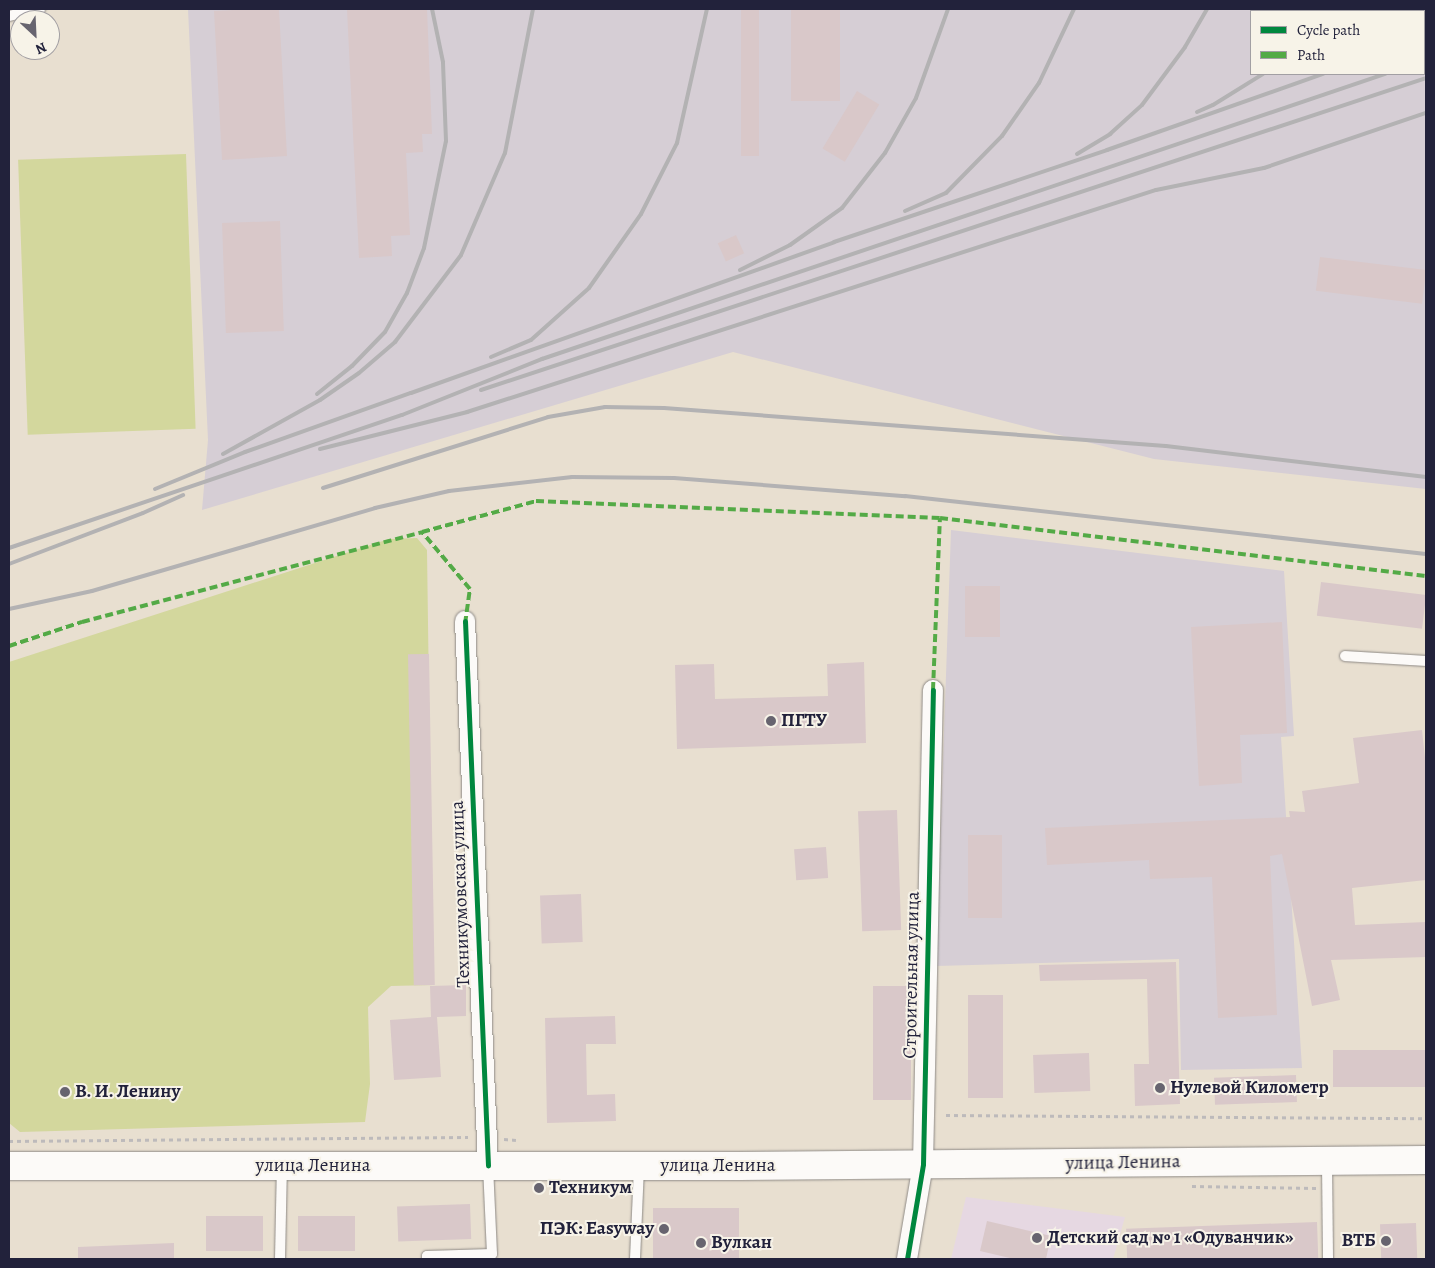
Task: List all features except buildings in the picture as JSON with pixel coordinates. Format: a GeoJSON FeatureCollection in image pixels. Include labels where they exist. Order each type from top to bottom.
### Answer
{"type":"FeatureCollection","features":[{"type":"Feature","properties":{"kind":"main road","name":"улица Ленина"},"geometry":{"type":"LineString","coordinates":[[9,1166],[640,1166],[1426,1160]]}},
{"type":"Feature","properties":{"kind":"street","name":"Техникумовская улица"},"geometry":{"type":"LineString","coordinates":[[465,621],[488,1166]]}},
{"type":"Feature","properties":{"kind":"street","name":"Строительная улица"},"geometry":{"type":"LineString","coordinates":[[907,1259],[923,1164],[934,690]]}},
{"type":"Feature","properties":{"kind":"lane"},"geometry":{"type":"LineString","coordinates":[[9,16],[40,9]]}},
{"type":"Feature","properties":{"kind":"lane"},"geometry":{"type":"LineString","coordinates":[[1345,656],[1426,661]]}},
{"type":"Feature","properties":{"kind":"lane"},"geometry":{"type":"LineString","coordinates":[[1327,1161],[1328,1259]]}},
{"type":"Feature","properties":{"kind":"lane"},"geometry":{"type":"LineString","coordinates":[[280,1259],[282,1166]]}},
{"type":"Feature","properties":{"kind":"lane"},"geometry":{"type":"LineString","coordinates":[[428,1259],[427,1256],[492,1254],[488,1166]]}},
{"type":"Feature","properties":{"kind":"lane"},"geometry":{"type":"LineString","coordinates":[[635,1259],[640,1166]]}},
{"type":"Feature","properties":{"kind":"path"},"geometry":{"type":"LineString","coordinates":[[946,1115],[1426,1118]]}},
{"type":"Feature","properties":{"kind":"path"},"geometry":{"type":"LineString","coordinates":[[9,1140],[487,1137],[516,1140]]}},
{"type":"Feature","properties":{"kind":"shaded area"},"geometry":{"type":"Polygon","coordinates":[[[188,9],[1426,9],[1426,489],[1154,459],[733,352],[202,510],[208,440],[188,9]]]}},
{"type":"Feature","properties":{"kind":"shaded area"},"geometry":{"type":"Polygon","coordinates":[[[951,530],[1284,571],[1294,736],[1281,737],[1302,1068],[1181,1070],[1179,959],[936,966],[951,530]]]}},
{"type":"Feature","properties":{"kind":"shaded area","name":"Детский сад № 1 «Одуванчик»"},"geometry":{"type":"Polygon","coordinates":[[[966,1197],[1125,1217],[1113,1259],[951,1259],[966,1197]]]}},
{"type":"Feature","properties":{"kind":"green space"},"geometry":{"type":"Polygon","coordinates":[[[186,154],[196,429],[28,435],[18,160],[186,154]]]}},
{"type":"Feature","properties":{"kind":"green space"},"geometry":{"type":"Polygon","coordinates":[[[417,538],[427,550],[433,985],[391,986],[368,1007],[370,1084],[365,1122],[20,1132],[9,1123],[9,662],[389,539],[417,538]]]}},
{"type":"Feature","properties":{"kind":"railway"},"geometry":{"type":"LineString","coordinates":[[317,394],[352,366],[385,332],[407,293],[424,248],[446,141],[443,62],[432,9]]}},
{"type":"Feature","properties":{"kind":"railway"},"geometry":{"type":"LineString","coordinates":[[223,454],[320,400],[359,373],[395,342],[461,255],[505,153],[533,9]]}},
{"type":"Feature","properties":{"kind":"railway"},"geometry":{"type":"LineString","coordinates":[[491,357],[531,340],[589,288],[641,214],[677,143],[707,9]]}},
{"type":"Feature","properties":{"kind":"railway"},"geometry":{"type":"LineString","coordinates":[[740,270],[790,245],[842,208],[885,153],[916,98],[948,9]]}},
{"type":"Feature","properties":{"kind":"railway"},"geometry":{"type":"LineString","coordinates":[[905,211],[946,193],[1002,136],[1039,83],[1074,9]]}},
{"type":"Feature","properties":{"kind":"railway"},"geometry":{"type":"LineString","coordinates":[[1077,154],[1110,134],[1142,105],[1185,47],[1207,9]]}},
{"type":"Feature","properties":{"kind":"railway"},"geometry":{"type":"LineString","coordinates":[[1197,112],[1213,105],[1261,75]]}},
{"type":"Feature","properties":{"kind":"railway"},"geometry":{"type":"LineString","coordinates":[[155,489],[245,452],[834,242],[1107,150],[1320,75]]}},
{"type":"Feature","properties":{"kind":"railway"},"geometry":{"type":"LineString","coordinates":[[9,548],[402,415],[542,359],[1382,75]]}},
{"type":"Feature","properties":{"kind":"railway"},"geometry":{"type":"LineString","coordinates":[[481,390],[1426,78]]}},
{"type":"Feature","properties":{"kind":"railway"},"geometry":{"type":"LineString","coordinates":[[320,449],[467,412],[1156,190],[1264,168],[1426,113]]}},
{"type":"Feature","properties":{"kind":"railway"},"geometry":{"type":"LineString","coordinates":[[323,488],[548,417],[605,407],[664,408],[1166,446],[1426,477]]}},
{"type":"Feature","properties":{"kind":"railway"},"geometry":{"type":"LineString","coordinates":[[9,609],[92,591],[375,508],[449,491],[572,477],[674,478],[905,496],[1426,554]]}},
{"type":"Feature","properties":{"kind":"railway"},"geometry":{"type":"LineString","coordinates":[[9,564],[143,513],[183,495]]}},
{"type":"Feature","properties":{"kind":"marked path"},"geometry":{"type":"LineString","coordinates":[[465,624],[470,589],[422,532],[536,501],[940,518]]}},
{"type":"Feature","properties":{"kind":"marked path"},"geometry":{"type":"LineString","coordinates":[[933,690],[940,518],[1426,576]]}},
{"type":"Feature","properties":{"kind":"marked path"},"geometry":{"type":"LineString","coordinates":[[9,646],[82,622],[422,532]]}},
{"type":"Feature","properties":{"kind":"cycle path"},"geometry":{"type":"LineString","coordinates":[[465,621],[488,1166]]}},
{"type":"Feature","properties":{"kind":"cycle path"},"geometry":{"type":"LineString","coordinates":[[907,1259],[923,1164],[933,690]]}},
{"type":"Feature","properties":{"kind":"place","name":"ПГТУ"},"geometry":{"type":"Point","coordinates":[771,721]}},
{"type":"Feature","properties":{"kind":"place","name":"Нулевой Километр"},"geometry":{"type":"Point","coordinates":[1160,1088]}},
{"type":"Feature","properties":{"kind":"place","name":"В. И. Ленину"},"geometry":{"type":"Point","coordinates":[65,1092]}},
{"type":"Feature","properties":{"kind":"place","name":"Техникум"},"geometry":{"type":"Point","coordinates":[539,1188]}},
{"type":"Feature","properties":{"kind":"place","name":"ПЭК: Easyway"},"geometry":{"type":"Point","coordinates":[664,1229]}},
{"type":"Feature","properties":{"kind":"place","name":"Детский сад № 1 «Одуванчик»"},"geometry":{"type":"Point","coordinates":[1037,1238]}},
{"type":"Feature","properties":{"kind":"place","name":"ВТБ"},"geometry":{"type":"Point","coordinates":[1386,1241]}},
{"type":"Feature","properties":{"kind":"place","name":"Вулкан"},"geometry":{"type":"Point","coordinates":[701,1243]}}]}
